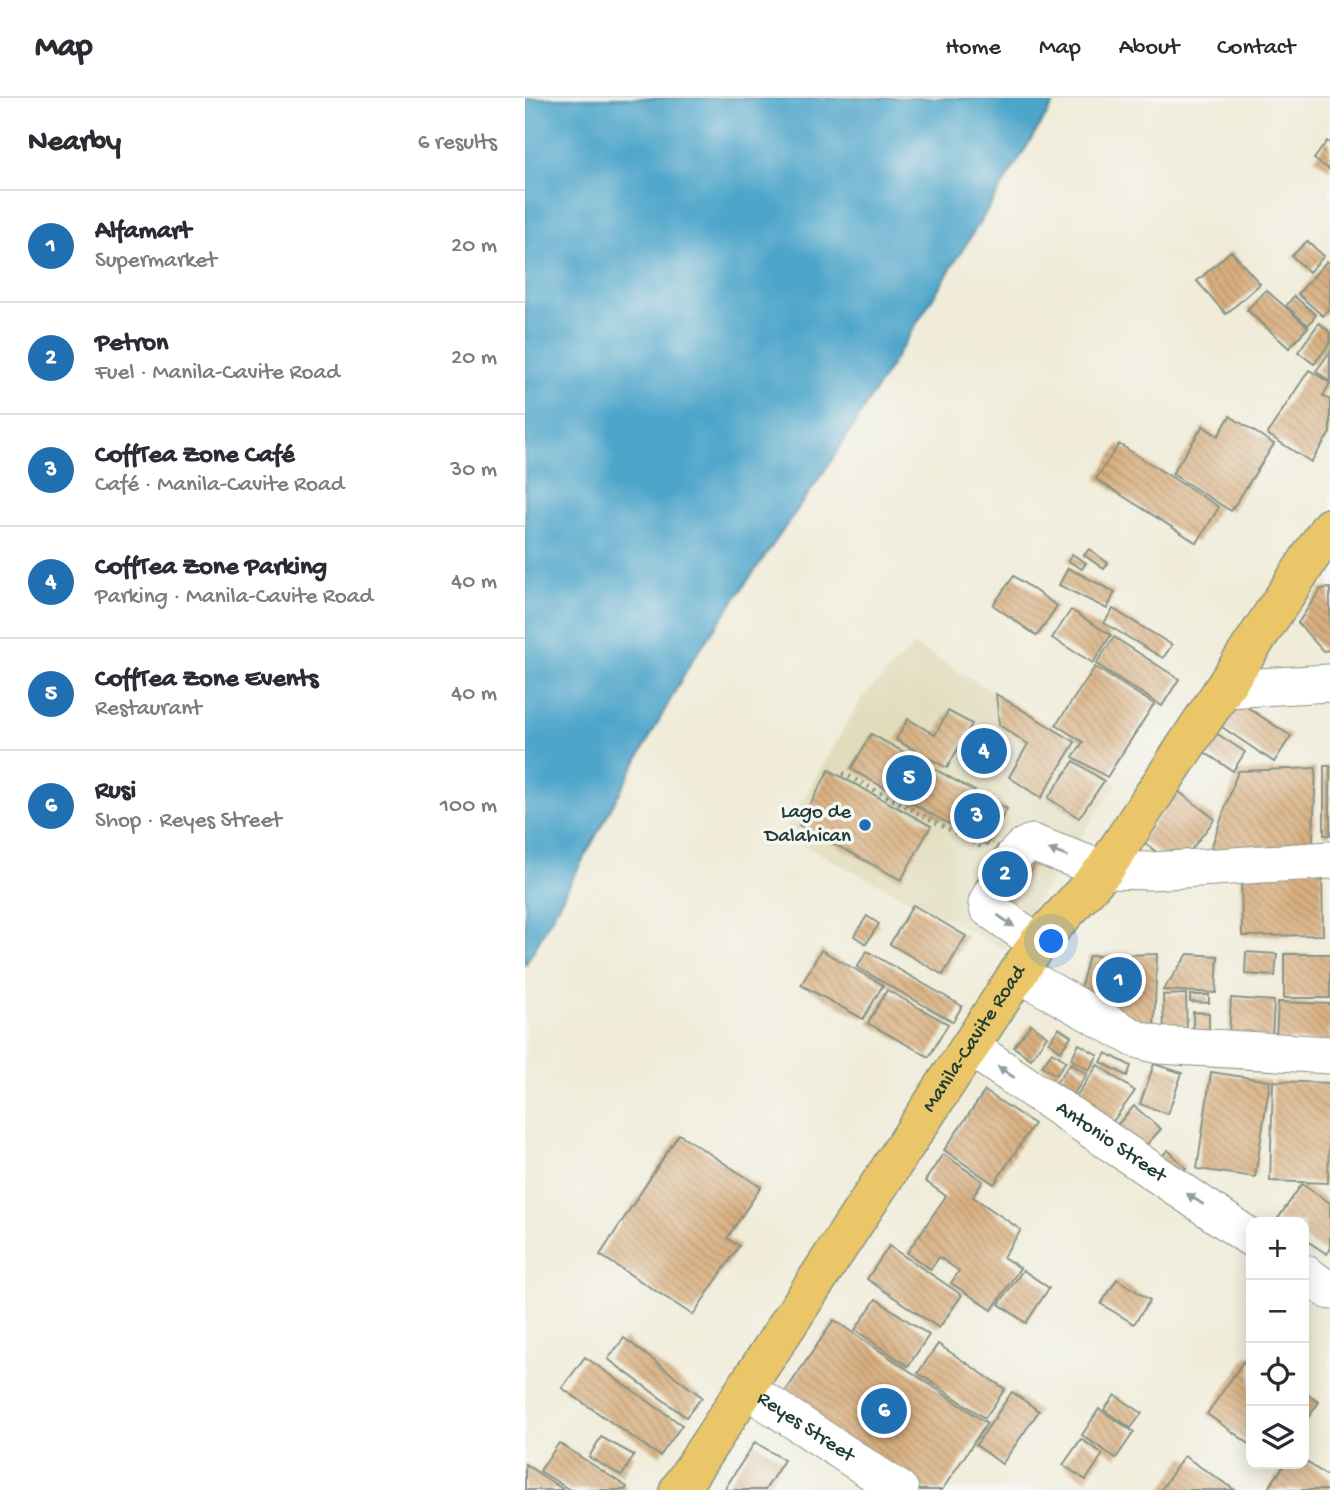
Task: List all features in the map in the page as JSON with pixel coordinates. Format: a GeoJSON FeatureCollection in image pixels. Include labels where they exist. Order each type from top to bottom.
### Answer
{"type":"FeatureCollection","features":[{"type":"Feature","properties":{"kind":"main road","name":"Manila-Cavite Road"},"geometry":{"type":"LineString","coordinates":[[679,1490],[1028,958],[1104,870],[1330,527]]}},
{"type":"Feature","properties":{"kind":"street"},"geometry":{"type":"LineString","coordinates":[[1225,689],[1330,683]]}},
{"type":"Feature","properties":{"kind":"street"},"geometry":{"type":"LineString","coordinates":[[1001,852],[1032,843],[1104,870],[1151,871],[1330,860]]}},
{"type":"Feature","properties":{"kind":"street"},"geometry":{"type":"LineString","coordinates":[[992,893],[987,903],[988,908],[1028,958],[1136,1039],[1158,1045],[1330,1055]]}},
{"type":"Feature","properties":{"kind":"street","name":"Antonio Street"},"geometry":{"type":"LineString","coordinates":[[970,1047],[1246,1235]]}},
{"type":"Feature","properties":{"kind":"street"},"geometry":{"type":"LineString","coordinates":[[1309,1276],[1330,1291]]}},
{"type":"Feature","properties":{"kind":"street","name":"Reyes Street"},"geometry":{"type":"LineString","coordinates":[[745,1388],[900,1490]]}},
{"type":"Feature","properties":{"kind":"path"},"geometry":{"type":"LineString","coordinates":[[843,773],[1001,852]]}},
{"type":"Feature","properties":{"kind":"shaded area"},"geometry":{"type":"Polygon","coordinates":[[[914,645],[1079,742],[1070,757],[1117,784],[1004,949],[782,834],[862,698],[914,645]]]}},
{"type":"Feature","properties":{"kind":"water"},"geometry":{"type":"Polygon","coordinates":[[[525,98],[1057,98],[832,460],[691,662],[525,966],[525,98]]]}},
{"type":"Feature","properties":{"kind":"building"},"geometry":{"type":"Polygon","coordinates":[[[1327,141],[1330,143],[1330,170],[1314,159],[1327,141]]]}},
{"type":"Feature","properties":{"kind":"building"},"geometry":{"type":"Polygon","coordinates":[[[1307,241],[1324,256],[1309,272],[1292,256],[1307,241]]]}},
{"type":"Feature","properties":{"kind":"building"},"geometry":{"type":"Polygon","coordinates":[[[1231,251],[1260,284],[1226,314],[1197,281],[1231,251]]]}},
{"type":"Feature","properties":{"kind":"building"},"geometry":{"type":"Polygon","coordinates":[[[1327,261],[1330,264],[1330,308],[1323,316],[1298,294],[1327,261]]]}},
{"type":"Feature","properties":{"kind":"building"},"geometry":{"type":"Polygon","coordinates":[[[1266,290],[1308,327],[1289,348],[1247,310],[1266,290]]]}},
{"type":"Feature","properties":{"kind":"building"},"geometry":{"type":"Polygon","coordinates":[[[1294,296],[1316,315],[1308,325],[1286,306],[1294,296]]]}},
{"type":"Feature","properties":{"kind":"building"},"geometry":{"type":"Polygon","coordinates":[[[1319,323],[1330,332],[1330,343],[1314,364],[1298,352],[1319,323]]]}},
{"type":"Feature","properties":{"kind":"building"},"geometry":{"type":"Polygon","coordinates":[[[1330,352],[1330,382],[1316,371],[1330,352]]]}},
{"type":"Feature","properties":{"kind":"building"},"geometry":{"type":"Polygon","coordinates":[[[1309,370],[1330,383],[1323,396],[1330,400],[1330,433],[1311,462],[1267,434],[1309,370]]]}},
{"type":"Feature","properties":{"kind":"building"},"geometry":{"type":"Polygon","coordinates":[[[1230,416],[1274,444],[1231,511],[1172,474],[1203,426],[1218,436],[1230,416]]]}},
{"type":"Feature","properties":{"kind":"building"},"geometry":{"type":"Polygon","coordinates":[[[1119,444],[1219,507],[1197,543],[1096,479],[1119,444]]]}},
{"type":"Feature","properties":{"kind":"building"},"geometry":{"type":"Polygon","coordinates":[[[1089,549],[1108,563],[1104,569],[1084,555],[1089,549]]]}},
{"type":"Feature","properties":{"kind":"building"},"geometry":{"type":"Polygon","coordinates":[[[1072,554],[1086,563],[1082,569],[1068,561],[1072,554]]]}},
{"type":"Feature","properties":{"kind":"building"},"geometry":{"type":"Polygon","coordinates":[[[1068,568],[1115,592],[1107,609],[1059,585],[1068,568]]]}},
{"type":"Feature","properties":{"kind":"building"},"geometry":{"type":"Polygon","coordinates":[[[1014,576],[1057,606],[1037,636],[993,605],[1014,576]]]}},
{"type":"Feature","properties":{"kind":"building"},"geometry":{"type":"Polygon","coordinates":[[[1330,588],[1330,650],[1323,651],[1298,623],[1321,589],[1330,588]]]}},
{"type":"Feature","properties":{"kind":"building"},"geometry":{"type":"Polygon","coordinates":[[[1113,609],[1172,645],[1163,658],[1104,623],[1113,609]]]}},
{"type":"Feature","properties":{"kind":"building"},"geometry":{"type":"Polygon","coordinates":[[[1071,610],[1111,635],[1093,663],[1052,638],[1071,610]]]}},
{"type":"Feature","properties":{"kind":"building"},"geometry":{"type":"Polygon","coordinates":[[[1114,637],[1179,679],[1162,706],[1096,664],[1114,637]]]}},
{"type":"Feature","properties":{"kind":"building"},"geometry":{"type":"Polygon","coordinates":[[[1095,667],[1154,704],[1107,777],[1073,757],[1083,742],[1056,725],[1095,667]]]}},
{"type":"Feature","properties":{"kind":"building"},"geometry":{"type":"Polygon","coordinates":[[[996,694],[1075,742],[1041,798],[1009,777],[1028,744],[999,725],[996,694]]]}},
{"type":"Feature","properties":{"kind":"building"},"geometry":{"type":"Polygon","coordinates":[[[1236,700],[1291,736],[1274,762],[1219,725],[1236,700]]]}},
{"type":"Feature","properties":{"kind":"building"},"geometry":{"type":"Polygon","coordinates":[[[948,711],[972,724],[947,768],[896,740],[908,719],[935,735],[948,711]]]}},
{"type":"Feature","properties":{"kind":"building"},"geometry":{"type":"Polygon","coordinates":[[[1213,731],[1245,752],[1233,771],[1201,750],[1213,731]]]}},
{"type":"Feature","properties":{"kind":"building"},"geometry":{"type":"Polygon","coordinates":[[[871,734],[1007,809],[987,845],[851,769],[871,734]]]}},
{"type":"Feature","properties":{"kind":"building"},"geometry":{"type":"Polygon","coordinates":[[[1074,761],[1104,781],[1079,818],[1048,798],[1074,761]]]}},
{"type":"Feature","properties":{"kind":"building"},"geometry":{"type":"Polygon","coordinates":[[[1324,766],[1330,766],[1330,835],[1324,835],[1324,766]]]}},
{"type":"Feature","properties":{"kind":"building"},"geometry":{"type":"Polygon","coordinates":[[[1316,768],[1312,859],[1209,854],[1238,771],[1316,768]]]}},
{"type":"Feature","properties":{"kind":"building","name":"Lago de Dalahican"},"geometry":{"type":"Polygon","coordinates":[[[829,770],[931,826],[901,880],[799,825],[829,770]]]}},
{"type":"Feature","properties":{"kind":"building"},"geometry":{"type":"Polygon","coordinates":[[[1178,791],[1215,819],[1177,868],[1141,840],[1178,791]]]}},
{"type":"Feature","properties":{"kind":"building"},"geometry":{"type":"Polygon","coordinates":[[[998,845],[1034,866],[1012,904],[976,883],[998,845]]]}},
{"type":"Feature","properties":{"kind":"building"},"geometry":{"type":"Polygon","coordinates":[[[1322,868],[1323,935],[1242,936],[1241,869],[1322,868]]]}},
{"type":"Feature","properties":{"kind":"building"},"geometry":{"type":"Polygon","coordinates":[[[913,905],[966,936],[943,975],[890,944],[913,905]]]}},
{"type":"Feature","properties":{"kind":"building"},"geometry":{"type":"Polygon","coordinates":[[[867,916],[879,924],[866,944],[854,936],[867,916]]]}},
{"type":"Feature","properties":{"kind":"building"},"geometry":{"type":"Polygon","coordinates":[[[821,950],[883,985],[863,1019],[801,985],[821,950]]]}},
{"type":"Feature","properties":{"kind":"building"},"geometry":{"type":"Polygon","coordinates":[[[867,951],[962,1006],[953,1022],[857,967],[867,951]]]}},
{"type":"Feature","properties":{"kind":"building"},"geometry":{"type":"Polygon","coordinates":[[[1246,952],[1277,954],[1275,976],[1245,974],[1246,952]]]}},
{"type":"Feature","properties":{"kind":"building"},"geometry":{"type":"Polygon","coordinates":[[[1157,954],[1154,1028],[1076,1004],[1089,956],[1157,954]]]}},
{"type":"Feature","properties":{"kind":"building"},"geometry":{"type":"Polygon","coordinates":[[[1188,954],[1218,956],[1216,993],[1163,990],[1188,954]]]}},
{"type":"Feature","properties":{"kind":"building"},"geometry":{"type":"Polygon","coordinates":[[[1284,954],[1330,954],[1330,998],[1284,998],[1284,954]]]}},
{"type":"Feature","properties":{"kind":"building"},"geometry":{"type":"Polygon","coordinates":[[[887,990],[948,1024],[929,1057],[868,1023],[887,990]]]}},
{"type":"Feature","properties":{"kind":"building"},"geometry":{"type":"Polygon","coordinates":[[[1186,994],[1187,1035],[1164,1035],[1163,995],[1186,994]]]}},
{"type":"Feature","properties":{"kind":"building"},"geometry":{"type":"Polygon","coordinates":[[[1190,995],[1209,995],[1209,1003],[1190,1002],[1190,995]]]}},
{"type":"Feature","properties":{"kind":"building"},"geometry":{"type":"Polygon","coordinates":[[[1231,998],[1274,1001],[1272,1039],[1229,1036],[1231,998]]]}},
{"type":"Feature","properties":{"kind":"building"},"geometry":{"type":"Polygon","coordinates":[[[1278,1002],[1330,1004],[1330,1042],[1276,1040],[1278,1002]]]}},
{"type":"Feature","properties":{"kind":"building"},"geometry":{"type":"Polygon","coordinates":[[[1193,1012],[1209,1013],[1209,1036],[1193,1035],[1193,1012]]]}},
{"type":"Feature","properties":{"kind":"building"},"geometry":{"type":"Polygon","coordinates":[[[1031,1024],[1047,1036],[1031,1059],[1014,1047],[1031,1024]]]}},
{"type":"Feature","properties":{"kind":"building"},"geometry":{"type":"Polygon","coordinates":[[[1059,1028],[1071,1036],[1061,1051],[1049,1042],[1059,1028]]]}},
{"type":"Feature","properties":{"kind":"building"},"geometry":{"type":"Polygon","coordinates":[[[1079,1044],[1098,1055],[1089,1070],[1071,1059],[1079,1044]]]}},
{"type":"Feature","properties":{"kind":"building"},"geometry":{"type":"Polygon","coordinates":[[[1052,1052],[1066,1061],[1056,1075],[1042,1066],[1052,1052]]]}},
{"type":"Feature","properties":{"kind":"building"},"geometry":{"type":"Polygon","coordinates":[[[1106,1053],[1131,1066],[1127,1076],[1101,1062],[1106,1053]]]}},
{"type":"Feature","properties":{"kind":"building"},"geometry":{"type":"Polygon","coordinates":[[[1071,1063],[1087,1074],[1073,1095],[1056,1083],[1071,1063]]]}},
{"type":"Feature","properties":{"kind":"building"},"geometry":{"type":"Polygon","coordinates":[[[1154,1064],[1182,1073],[1168,1114],[1140,1104],[1154,1064]]]}},
{"type":"Feature","properties":{"kind":"building"},"geometry":{"type":"Polygon","coordinates":[[[1098,1065],[1135,1091],[1108,1128],[1072,1102],[1098,1065]]]}},
{"type":"Feature","properties":{"kind":"building"},"geometry":{"type":"Polygon","coordinates":[[[1211,1072],[1270,1081],[1255,1177],[1197,1169],[1211,1072]]]}},
{"type":"Feature","properties":{"kind":"building"},"geometry":{"type":"Polygon","coordinates":[[[1273,1081],[1330,1083],[1328,1183],[1270,1181],[1273,1081]]]}},
{"type":"Feature","properties":{"kind":"building"},"geometry":{"type":"Polygon","coordinates":[[[985,1091],[1034,1124],[994,1184],[944,1150],[985,1091]]]}},
{"type":"Feature","properties":{"kind":"building"},"geometry":{"type":"Polygon","coordinates":[[[1134,1106],[1161,1129],[1138,1154],[1112,1131],[1134,1106]]]}},
{"type":"Feature","properties":{"kind":"building"},"geometry":{"type":"Polygon","coordinates":[[[679,1134],[761,1187],[727,1238],[739,1246],[693,1315],[600,1255],[679,1134]]]}},
{"type":"Feature","properties":{"kind":"building"},"geometry":{"type":"Polygon","coordinates":[[[1168,1150],[1186,1168],[1176,1177],[1158,1160],[1168,1150]]]}},
{"type":"Feature","properties":{"kind":"building"},"geometry":{"type":"Polygon","coordinates":[[[943,1154],[983,1181],[973,1197],[1021,1230],[1003,1257],[1020,1268],[992,1310],[951,1283],[959,1271],[939,1257],[931,1269],[907,1253],[946,1196],[925,1181],[943,1154]]]}},
{"type":"Feature","properties":{"kind":"building"},"geometry":{"type":"Polygon","coordinates":[[[1302,1184],[1330,1203],[1330,1250],[1327,1254],[1309,1242],[1309,1217],[1279,1217],[1302,1184]]]}},
{"type":"Feature","properties":{"kind":"building"},"geometry":{"type":"Polygon","coordinates":[[[889,1246],[962,1295],[939,1328],[867,1279],[889,1246]]]}},
{"type":"Feature","properties":{"kind":"building"},"geometry":{"type":"Polygon","coordinates":[[[1023,1270],[1049,1288],[1026,1323],[999,1304],[1023,1270]]]}},
{"type":"Feature","properties":{"kind":"building"},"geometry":{"type":"Polygon","coordinates":[[[1117,1279],[1150,1300],[1134,1324],[1101,1304],[1117,1279]]]}},
{"type":"Feature","properties":{"kind":"building"},"geometry":{"type":"Polygon","coordinates":[[[876,1299],[929,1335],[908,1366],[855,1330],[876,1299]]]}},
{"type":"Feature","properties":{"kind":"building"},"geometry":{"type":"Polygon","coordinates":[[[834,1320],[987,1423],[942,1490],[918,1490],[781,1398],[834,1320]]]}},
{"type":"Feature","properties":{"kind":"building"},"geometry":{"type":"Polygon","coordinates":[[[624,1338],[702,1397],[686,1417],[608,1359],[624,1338]]]}},
{"type":"Feature","properties":{"kind":"building"},"geometry":{"type":"Polygon","coordinates":[[[938,1344],[1005,1389],[985,1418],[918,1373],[938,1344]]]}},
{"type":"Feature","properties":{"kind":"building"},"geometry":{"type":"Polygon","coordinates":[[[585,1357],[682,1425],[660,1456],[562,1388],[585,1357]]]}},
{"type":"Feature","properties":{"kind":"building"},"geometry":{"type":"Polygon","coordinates":[[[1246,1358],[1246,1441],[1207,1414],[1246,1358]]]}},
{"type":"Feature","properties":{"kind":"building"},"geometry":{"type":"Polygon","coordinates":[[[1012,1392],[1039,1411],[1002,1464],[976,1445],[1012,1392]]]}},
{"type":"Feature","properties":{"kind":"building"},"geometry":{"type":"Polygon","coordinates":[[[1115,1395],[1142,1413],[1131,1428],[1104,1410],[1115,1395]]]}},
{"type":"Feature","properties":{"kind":"building"},"geometry":{"type":"Polygon","coordinates":[[[1309,1395],[1319,1402],[1309,1417],[1309,1395]]]}},
{"type":"Feature","properties":{"kind":"building"},"geometry":{"type":"Polygon","coordinates":[[[1099,1409],[1134,1432],[1116,1458],[1082,1435],[1099,1409]]]}},
{"type":"Feature","properties":{"kind":"building"},"geometry":{"type":"Polygon","coordinates":[[[601,1437],[634,1455],[622,1476],[589,1457],[601,1437]]]}},
{"type":"Feature","properties":{"kind":"building"},"geometry":{"type":"Polygon","coordinates":[[[1081,1439],[1103,1454],[1086,1480],[1063,1465],[1081,1439]]]}},
{"type":"Feature","properties":{"kind":"building"},"geometry":{"type":"Polygon","coordinates":[[[755,1442],[784,1460],[765,1490],[724,1490],[755,1442]]]}},
{"type":"Feature","properties":{"kind":"building"},"geometry":{"type":"Polygon","coordinates":[[[559,1443],[627,1487],[625,1490],[570,1490],[540,1471],[559,1443]]]}},
{"type":"Feature","properties":{"kind":"building"},"geometry":{"type":"Polygon","coordinates":[[[1184,1456],[1235,1490],[1161,1490],[1184,1456]]]}},
{"type":"Feature","properties":{"kind":"building"},"geometry":{"type":"Polygon","coordinates":[[[1309,1463],[1330,1478],[1330,1490],[1267,1490],[1282,1469],[1309,1469],[1309,1463]]]}},
{"type":"Feature","properties":{"kind":"building"},"geometry":{"type":"Polygon","coordinates":[[[525,1464],[564,1490],[525,1490],[525,1464]]]}},
{"type":"Feature","properties":{"kind":"place","name":"CoffTea Zone Parking"},"geometry":{"type":"Point","coordinates":[984,751]}},
{"type":"Feature","properties":{"kind":"place","name":"CoffTea Zone Events"},"geometry":{"type":"Point","coordinates":[909,778]}},
{"type":"Feature","properties":{"kind":"place","name":"CoffTea Zone Café"},"geometry":{"type":"Point","coordinates":[977,816]}},
{"type":"Feature","properties":{"kind":"place","name":"Lago de Dalahican"},"geometry":{"type":"Point","coordinates":[865,825]}},
{"type":"Feature","properties":{"kind":"place","name":"Petron"},"geometry":{"type":"Point","coordinates":[1005,874]}},
{"type":"Feature","properties":{"kind":"place","name":"Alfamart"},"geometry":{"type":"Point","coordinates":[1119,980]}},
{"type":"Feature","properties":{"kind":"place","name":"Rusi"},"geometry":{"type":"Point","coordinates":[884,1411]}}]}
